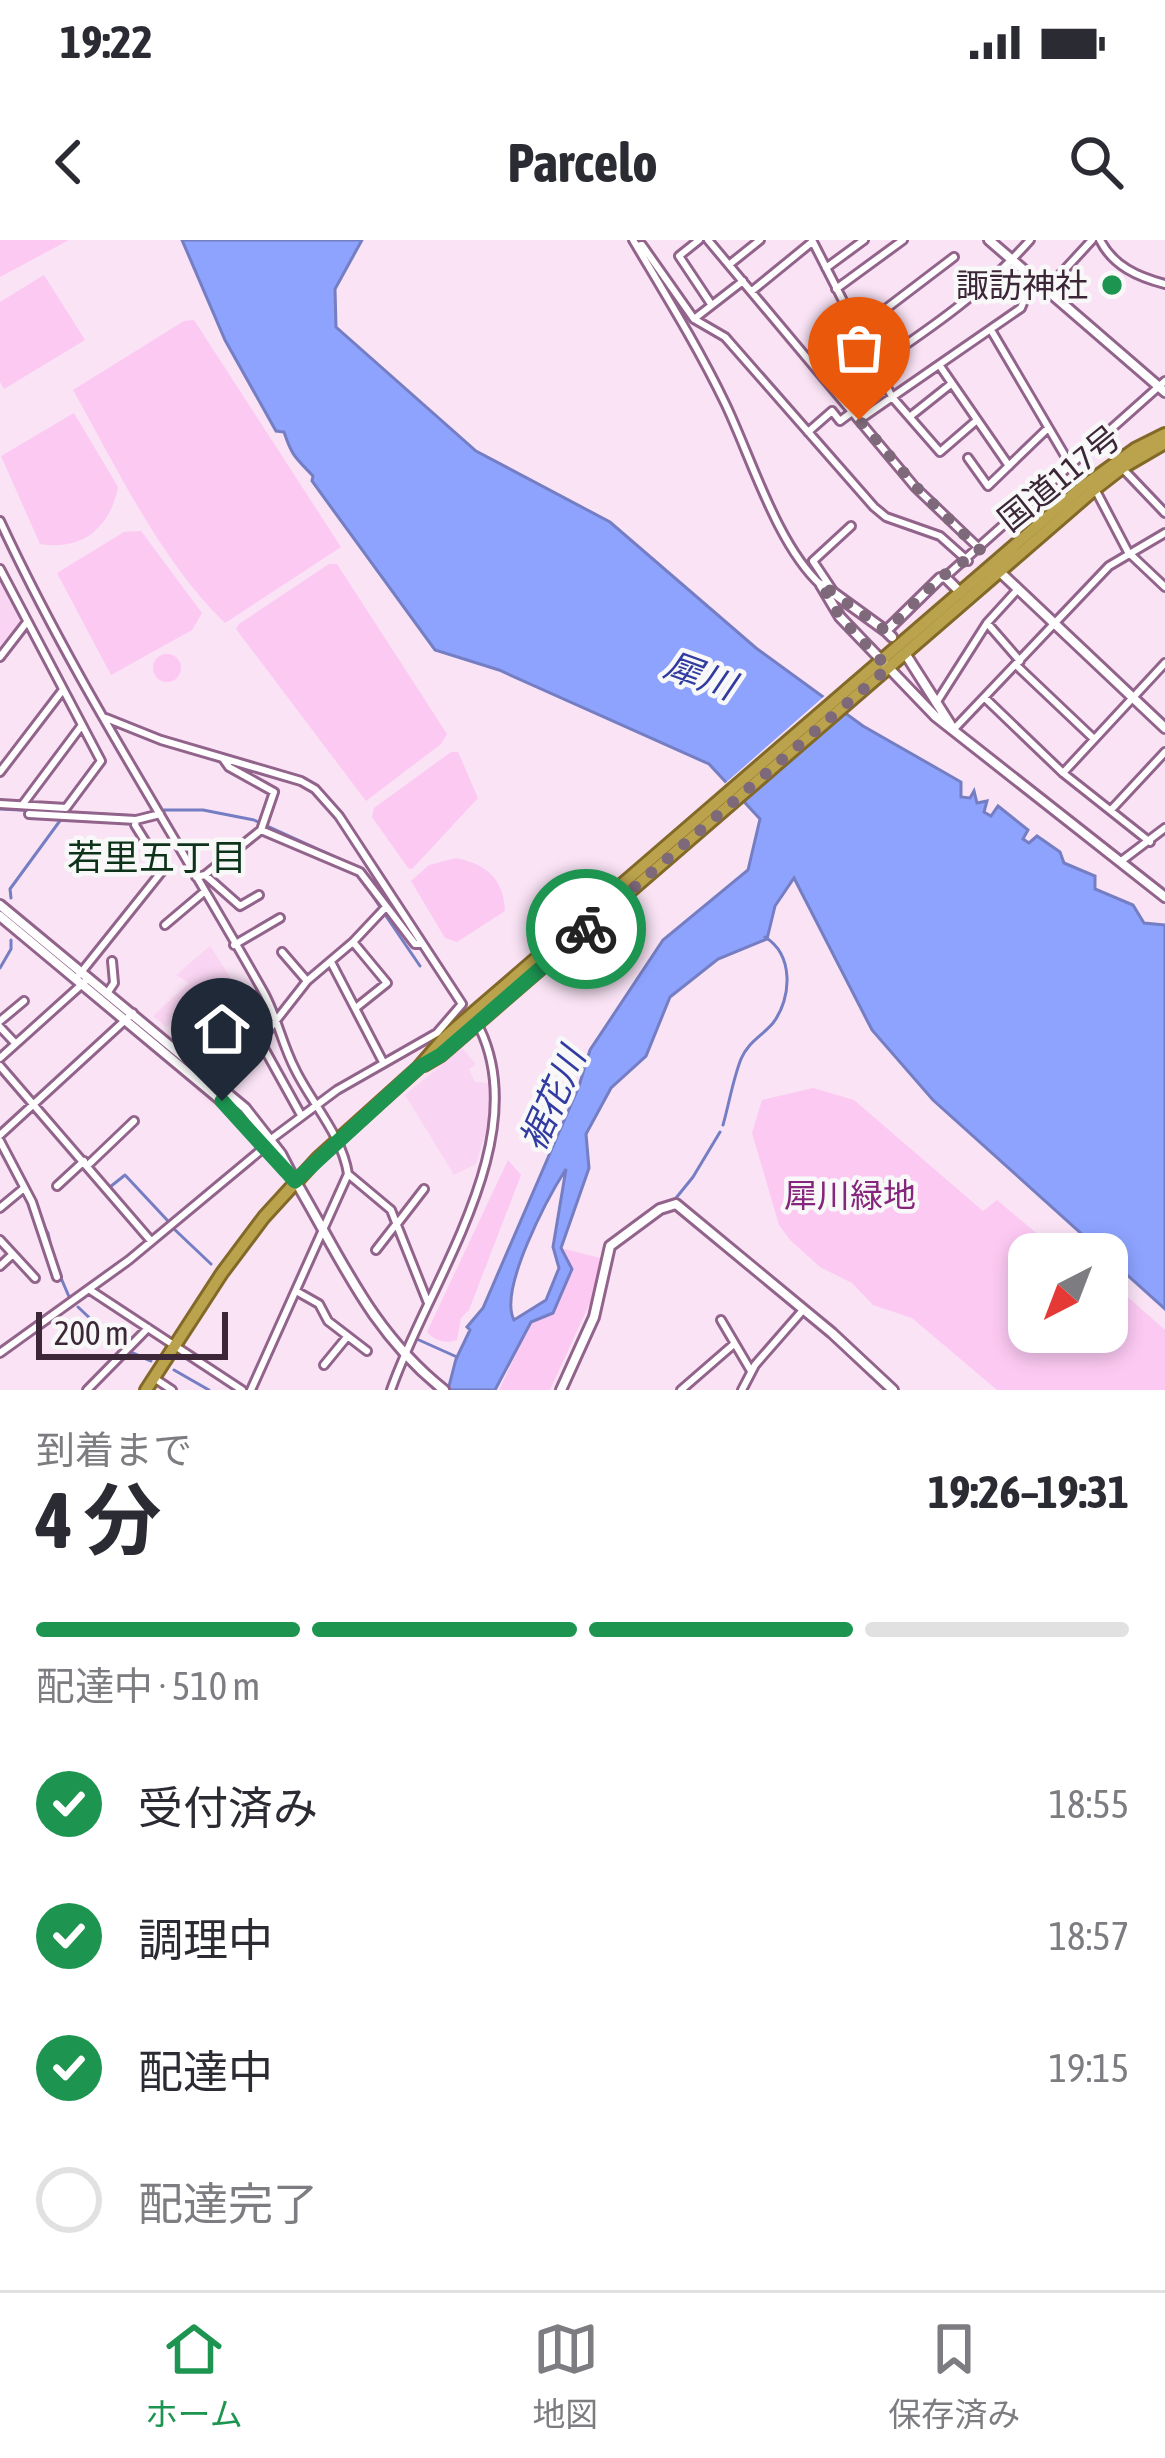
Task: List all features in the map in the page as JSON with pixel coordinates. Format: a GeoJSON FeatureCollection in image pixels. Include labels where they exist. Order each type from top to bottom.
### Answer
{"type":"FeatureCollection","features":[{"type":"Feature","properties":{"kind":"highway","name":"国道117号"},"geometry":{"type":"LineString","coordinates":[[880,666],[1000,572],[1122,467],[1165,438]]}},
{"type":"Feature","properties":{"kind":"highway","name":"国道117号"},"geometry":{"type":"LineString","coordinates":[[146,1390],[233,1257],[295,1181],[444,1039],[479,1020],[1082,487],[1135,449],[1165,438]]}},
{"type":"Feature","properties":{"kind":"street"},"geometry":{"type":"LineString","coordinates":[[711,304],[679,256],[704,240],[916,487],[980,550]]}},
{"type":"Feature","properties":{"kind":"street"},"geometry":{"type":"LineString","coordinates":[[730,265],[760,240]]}},
{"type":"Feature","properties":{"kind":"street"},"geometry":{"type":"LineString","coordinates":[[826,268],[864,240]]}},
{"type":"Feature","properties":{"kind":"street"},"geometry":{"type":"LineString","coordinates":[[836,289],[903,240]]}},
{"type":"Feature","properties":{"kind":"street"},"geometry":{"type":"LineString","coordinates":[[859,420],[1021,308],[1025,298],[989,240]]}},
{"type":"Feature","properties":{"kind":"street"},"geometry":{"type":"LineString","coordinates":[[876,365],[934,328],[1030,240]]}},
{"type":"Feature","properties":{"kind":"street"},"geometry":{"type":"LineString","coordinates":[[1045,291],[1096,240],[1136,276],[1165,284]]}},
{"type":"Feature","properties":{"kind":"street"},"geometry":{"type":"LineString","coordinates":[[752,291],[812,241],[892,397],[940,452],[976,420]]}},
{"type":"Feature","properties":{"kind":"street"},"geometry":{"type":"LineString","coordinates":[[635,243],[642,245],[694,319],[725,337],[874,507],[886,517],[940,536],[968,561]]}},
{"type":"Feature","properties":{"kind":"street"},"geometry":{"type":"LineString","coordinates":[[635,243],[704,361],[784,530],[840,617],[880,666],[953,729],[1165,897]]}},
{"type":"Feature","properties":{"kind":"street"},"geometry":{"type":"LineString","coordinates":[[858,330],[954,257]]}},
{"type":"Feature","properties":{"kind":"street"},"geometry":{"type":"LineString","coordinates":[[821,584],[889,634],[945,577],[1163,387],[1008,264]]}},
{"type":"Feature","properties":{"kind":"street"},"geometry":{"type":"LineString","coordinates":[[694,319],[743,281]]}},
{"type":"Feature","properties":{"kind":"street"},"geometry":{"type":"LineString","coordinates":[[991,331],[1071,466]]}},
{"type":"Feature","properties":{"kind":"street"},"geometry":{"type":"LineString","coordinates":[[940,366],[1009,466]]}},
{"type":"Feature","properties":{"kind":"street"},"geometry":{"type":"LineString","coordinates":[[912,415],[951,384]]}},
{"type":"Feature","properties":{"kind":"street"},"geometry":{"type":"LineString","coordinates":[[808,432],[832,411],[840,421],[852,412]]}},
{"type":"Feature","properties":{"kind":"street"},"geometry":{"type":"LineString","coordinates":[[968,458],[988,486],[1047,429]]}},
{"type":"Feature","properties":{"kind":"street"},"geometry":{"type":"LineString","coordinates":[[1122,467],[1165,513]]}},
{"type":"Feature","properties":{"kind":"street"},"geometry":{"type":"LineString","coordinates":[[1095,489],[1128,552],[1165,587]]}},
{"type":"Feature","properties":{"kind":"street"},"geometry":{"type":"LineString","coordinates":[[0,521],[121,755],[160,814],[276,1020],[296,1073],[337,1139],[348,1174],[386,1204],[397,1224],[428,1303]]}},
{"type":"Feature","properties":{"kind":"street"},"geometry":{"type":"LineString","coordinates":[[835,594],[813,561],[851,526]]}},
{"type":"Feature","properties":{"kind":"street"},"geometry":{"type":"LineString","coordinates":[[953,729],[1109,566],[1165,533]]}},
{"type":"Feature","properties":{"kind":"street"},"geometry":{"type":"LineString","coordinates":[[0,569],[101,761],[66,808],[0,804]]}},
{"type":"Feature","properties":{"kind":"street"},"geometry":{"type":"LineString","coordinates":[[1000,572],[1165,728]]}},
{"type":"Feature","properties":{"kind":"street"},"geometry":{"type":"LineString","coordinates":[[945,577],[961,593]]}},
{"type":"Feature","properties":{"kind":"street"},"geometry":{"type":"LineString","coordinates":[[938,700],[987,623],[1018,590]]}},
{"type":"Feature","properties":{"kind":"street"},"geometry":{"type":"LineString","coordinates":[[0,657],[27,622]]}},
{"type":"Feature","properties":{"kind":"street"},"geometry":{"type":"LineString","coordinates":[[987,623],[1018,663],[1094,739]]}},
{"type":"Feature","properties":{"kind":"street"},"geometry":{"type":"LineString","coordinates":[[908,658],[953,729]]}},
{"type":"Feature","properties":{"kind":"street"},"geometry":{"type":"LineString","coordinates":[[1063,772],[1165,663]]}},
{"type":"Feature","properties":{"kind":"street"},"geometry":{"type":"LineString","coordinates":[[0,772],[62,691]]}},
{"type":"Feature","properties":{"kind":"street"},"geometry":{"type":"LineString","coordinates":[[985,698],[1063,772],[1150,842]]}},
{"type":"Feature","properties":{"kind":"street"},"geometry":{"type":"LineString","coordinates":[[0,1353],[90,1290],[301,1115],[382,1062],[444,1039],[462,1004],[326,799],[301,781],[224,760],[103,716]]}},
{"type":"Feature","properties":{"kind":"street"},"geometry":{"type":"LineString","coordinates":[[22,805],[82,725]]}},
{"type":"Feature","properties":{"kind":"street"},"geometry":{"type":"LineString","coordinates":[[1111,810],[1165,752]]}},
{"type":"Feature","properties":{"kind":"street"},"geometry":{"type":"LineString","coordinates":[[196,878],[262,827],[274,792],[224,760]]}},
{"type":"Feature","properties":{"kind":"street"},"geometry":{"type":"LineString","coordinates":[[29,814],[136,820],[160,814]]}},
{"type":"Feature","properties":{"kind":"street"},"geometry":{"type":"LineString","coordinates":[[136,820],[163,870],[83,978],[0,1062],[151,1240]]}},
{"type":"Feature","properties":{"kind":"street"},"geometry":{"type":"LineString","coordinates":[[262,827],[347,863],[415,944],[422,944]]}},
{"type":"Feature","properties":{"kind":"street"},"geometry":{"type":"LineString","coordinates":[[1120,862],[1165,827]]}},
{"type":"Feature","properties":{"kind":"street"},"geometry":{"type":"LineString","coordinates":[[205,874],[241,906],[259,895]]}},
{"type":"Feature","properties":{"kind":"street"},"geometry":{"type":"LineString","coordinates":[[165,925],[205,892]]}},
{"type":"Feature","properties":{"kind":"street"},"geometry":{"type":"LineString","coordinates":[[0,905],[83,978],[108,992],[130,1016]]}},
{"type":"Feature","properties":{"kind":"street"},"geometry":{"type":"LineString","coordinates":[[301,1115],[260,1041],[308,981],[385,908]]}},
{"type":"Feature","properties":{"kind":"street"},"geometry":{"type":"LineString","coordinates":[[0,916],[130,1016],[268,1143],[295,1181],[368,1311],[407,1358],[444,1390]]}},
{"type":"Feature","properties":{"kind":"street"},"geometry":{"type":"LineString","coordinates":[[234,945],[280,918]]}},
{"type":"Feature","properties":{"kind":"street"},"geometry":{"type":"LineString","coordinates":[[353,942],[388,983],[356,1007]]}},
{"type":"Feature","properties":{"kind":"street"},"geometry":{"type":"LineString","coordinates":[[282,952],[308,981]]}},
{"type":"Feature","properties":{"kind":"street"},"geometry":{"type":"LineString","coordinates":[[108,992],[114,983],[112,961]]}},
{"type":"Feature","properties":{"kind":"street"},"geometry":{"type":"LineString","coordinates":[[331,962],[382,1062]]}},
{"type":"Feature","properties":{"kind":"street"},"geometry":{"type":"LineString","coordinates":[[15,1043],[0,1024],[24,1001]]}},
{"type":"Feature","properties":{"kind":"street"},"geometry":{"type":"LineString","coordinates":[[57,1276],[47,1239],[0,1138],[130,1016]]}},
{"type":"Feature","properties":{"kind":"street"},"geometry":{"type":"LineString","coordinates":[[391,1390],[470,1207],[491,1132],[496,1090],[490,1050],[479,1020]]}},
{"type":"Feature","properties":{"kind":"street"},"geometry":{"type":"LineString","coordinates":[[57,1186],[134,1120]]}},
{"type":"Feature","properties":{"kind":"street"},"geometry":{"type":"LineString","coordinates":[[90,1290],[247,1390],[348,1174]]}},
{"type":"Feature","properties":{"kind":"street"},"geometry":{"type":"LineString","coordinates":[[0,1208],[24,1187]]}},
{"type":"Feature","properties":{"kind":"street"},"geometry":{"type":"LineString","coordinates":[[376,1250],[424,1189]]}},
{"type":"Feature","properties":{"kind":"street"},"geometry":{"type":"LineString","coordinates":[[561,1390],[594,1317],[610,1246],[668,1204],[684,1208],[893,1390]]}},
{"type":"Feature","properties":{"kind":"street"},"geometry":{"type":"LineString","coordinates":[[0,1240],[35,1278]]}},
{"type":"Feature","properties":{"kind":"street"},"geometry":{"type":"LineString","coordinates":[[0,1266],[13,1254]]}},
{"type":"Feature","properties":{"kind":"street"},"geometry":{"type":"LineString","coordinates":[[296,1291],[319,1304],[328,1321],[367,1351]]}},
{"type":"Feature","properties":{"kind":"street"},"geometry":{"type":"LineString","coordinates":[[742,1390],[751,1371],[802,1310]]}},
{"type":"Feature","properties":{"kind":"street"},"geometry":{"type":"LineString","coordinates":[[721,1320],[751,1371]]}},
{"type":"Feature","properties":{"kind":"street"},"geometry":{"type":"LineString","coordinates":[[87,1390],[148,1328]]}},
{"type":"Feature","properties":{"kind":"street"},"geometry":{"type":"LineString","coordinates":[[324,1365],[347,1337]]}},
{"type":"Feature","properties":{"kind":"street"},"geometry":{"type":"LineString","coordinates":[[681,1390],[734,1344]]}},
{"type":"Feature","properties":{"kind":"street"},"geometry":{"type":"LineString","coordinates":[[154,1378],[172,1390]]}},
{"type":"Feature","properties":{"kind":"shaded area"},"geometry":{"type":"Polygon","coordinates":[[[0,576],[22,625],[0,653],[0,576]]]}},
{"type":"Feature","properties":{"kind":"shaded area"},"geometry":{"type":"Polygon","coordinates":[[[210,946],[244,998],[230,1011],[219,999],[209,1007],[200,997],[166,1027],[153,1016],[189,983],[176,975],[210,946]]]}},
{"type":"Feature","properties":{"kind":"shaded area"},"geometry":{"type":"Polygon","coordinates":[[[462,1048],[476,1064],[469,1069],[475,1082],[490,1083],[488,1125],[476,1164],[454,1175],[405,1095],[462,1048]]]}},
{"type":"Feature","properties":{"kind":"green space"},"geometry":{"type":"Polygon","coordinates":[[[0,240],[69,240],[0,277],[0,240]]]}},
{"type":"Feature","properties":{"kind":"green space"},"geometry":{"type":"Polygon","coordinates":[[[44,275],[85,340],[4,389],[0,382],[0,302],[44,275]]]}},
{"type":"Feature","properties":{"kind":"green space"},"geometry":{"type":"Polygon","coordinates":[[[194,320],[341,547],[225,623],[160,542],[73,390],[184,321],[194,320]]]}},
{"type":"Feature","properties":{"kind":"green space"},"geometry":{"type":"Polygon","coordinates":[[[74,413],[118,487],[108,514],[92,534],[69,544],[40,544],[1,456],[74,413]]]}},
{"type":"Feature","properties":{"kind":"green space"},"geometry":{"type":"Polygon","coordinates":[[[141,531],[202,613],[192,630],[111,675],[57,573],[124,532],[141,531]]]}},
{"type":"Feature","properties":{"kind":"green space"},"geometry":{"type":"Polygon","coordinates":[[[329,564],[337,564],[447,734],[441,744],[366,801],[236,629],[329,564]]]}},
{"type":"Feature","properties":{"kind":"green space"},"geometry":{"type":"Polygon","coordinates":[[[167,654],[177,658],[181,668],[177,678],[167,682],[157,678],[153,668],[157,658],[167,654]]]}},
{"type":"Feature","properties":{"kind":"green space"},"geometry":{"type":"Polygon","coordinates":[[[451,752],[458,752],[478,798],[408,868],[372,817],[374,808],[451,752]]]}},
{"type":"Feature","properties":{"kind":"green space"},"geometry":{"type":"Polygon","coordinates":[[[456,858],[491,875],[501,890],[505,911],[457,942],[445,938],[411,881],[429,865],[456,858]]]}},
{"type":"Feature","properties":{"kind":"green space","name":"犀川緑地"},"geometry":{"type":"Polygon","coordinates":[[[813,1088],[854,1100],[983,1211],[997,1200],[1036,1233],[1008,1233],[1008,1353],[1128,1353],[1128,1298],[1165,1330],[1165,1390],[997,1390],[912,1318],[873,1305],[852,1283],[820,1267],[779,1225],[752,1133],[762,1100],[813,1088]]]}},
{"type":"Feature","properties":{"kind":"green space"},"geometry":{"type":"Polygon","coordinates":[[[508,1160],[521,1175],[469,1310],[461,1318],[457,1340],[437,1340],[427,1332],[508,1160]]]}},
{"type":"Feature","properties":{"kind":"green space"},"geometry":{"type":"Polygon","coordinates":[[[561,1248],[600,1258],[595,1292],[550,1390],[499,1390],[531,1322],[553,1312],[571,1269],[561,1248]]]}},
{"type":"Feature","properties":{"kind":"water","name":"犀川"},"geometry":{"type":"Polygon","coordinates":[[[182,240],[362,240],[335,289],[336,327],[476,451],[610,522],[756,648],[863,726],[961,782],[961,797],[970,798],[974,791],[977,803],[987,801],[984,812],[991,816],[998,806],[1028,830],[1023,839],[1029,843],[1037,836],[1060,852],[1064,863],[1095,876],[1095,889],[1133,905],[1144,923],[1165,925],[1165,1309],[1128,1276],[1128,1233],[1081,1233],[933,1100],[872,1030],[794,878],[775,906],[767,939],[718,959],[670,997],[646,1056],[611,1088],[586,1134],[589,1168],[561,1248],[572,1269],[553,1313],[531,1322],[495,1390],[448,1390],[470,1330],[467,1327],[483,1308],[579,1086],[590,1050],[663,940],[748,870],[760,819],[709,764],[499,670],[435,650],[312,481],[284,432],[276,431],[225,340],[182,240]],[[566,1169],[519,1266],[511,1306],[514,1320],[546,1300],[559,1268],[553,1247],[566,1169]]]}},
{"type":"Feature","properties":{"kind":"pier"},"geometry":{"type":"Polygon","coordinates":[[[829,692],[850,709],[740,806],[722,786],[829,692]]]}},
{"type":"Feature","properties":{"kind":"waterway"},"geometry":{"type":"LineString","coordinates":[[9,579],[29,619]]}},
{"type":"Feature","properties":{"kind":"waterway"},"geometry":{"type":"LineString","coordinates":[[65,814],[104,760],[67,691]]}},
{"type":"Feature","properties":{"kind":"waterway"},"geometry":{"type":"LineString","coordinates":[[0,809],[140,816]]}},
{"type":"Feature","properties":{"kind":"waterway"},"geometry":{"type":"LineString","coordinates":[[164,810],[203,810],[254,820],[353,865]]}},
{"type":"Feature","properties":{"kind":"waterway"},"geometry":{"type":"LineString","coordinates":[[11,898],[10,889],[62,818]]}},
{"type":"Feature","properties":{"kind":"waterway"},"geometry":{"type":"LineString","coordinates":[[365,884],[380,907]]}},
{"type":"Feature","properties":{"kind":"waterway"},"geometry":{"type":"LineString","coordinates":[[386,916],[420,966]]}},
{"type":"Feature","properties":{"kind":"waterway"},"geometry":{"type":"LineString","coordinates":[[723,1125],[741,1059],[773,1023],[784,1002],[785,966],[765,937]]}},
{"type":"Feature","properties":{"kind":"waterway"},"geometry":{"type":"LineString","coordinates":[[0,968],[11,940]]}},
{"type":"Feature","properties":{"kind":"waterway"},"geometry":{"type":"LineString","coordinates":[[676,1198],[720,1132]]}},
{"type":"Feature","properties":{"kind":"waterway"},"geometry":{"type":"LineString","coordinates":[[2,1138],[10,1152]]}},
{"type":"Feature","properties":{"kind":"waterway"},"geometry":{"type":"LineString","coordinates":[[14,1161],[27,1186]]}},
{"type":"Feature","properties":{"kind":"waterway"},"geometry":{"type":"LineString","coordinates":[[110,1187],[125,1175],[168,1221]]}},
{"type":"Feature","properties":{"kind":"waterway"},"geometry":{"type":"LineString","coordinates":[[41,1222],[52,1252]]}},
{"type":"Feature","properties":{"kind":"waterway"},"geometry":{"type":"LineString","coordinates":[[173,1228],[211,1264]]}},
{"type":"Feature","properties":{"kind":"waterway"},"geometry":{"type":"LineString","coordinates":[[61,1278],[70,1299]]}},
{"type":"Feature","properties":{"kind":"waterway"},"geometry":{"type":"LineString","coordinates":[[78,1307],[114,1341]]}},
{"type":"Feature","properties":{"kind":"waterway"},"geometry":{"type":"LineString","coordinates":[[419,1340],[457,1357]]}},
{"type":"Feature","properties":{"kind":"waterway"},"geometry":{"type":"LineString","coordinates":[[128,1351],[151,1361]]}},
{"type":"Feature","properties":{"kind":"waterway"},"geometry":{"type":"LineString","coordinates":[[174,1370],[209,1390]]}},
{"type":"Feature","properties":{"kind":"way so far"},"geometry":{"type":"LineString","coordinates":[[586,929],[888,668],[840,617],[821,584],[886,631],[940,578],[980,550],[916,487],[859,420]]}},
{"type":"Feature","properties":{"kind":"place","name":"諏訪神社"},"geometry":{"type":"Point","coordinates":[1112,285]}},
{"type":"Feature","properties":{"kind":"district","name":"若里五丁目"},"geometry":{"type":"Point","coordinates":[157,857]}},
{"type":"Feature","properties":{"kind":"route"},"geometry":{"type":"LineString","coordinates":[[222,1101],[295,1181],[418,1068],[441,1055],[586,929]]}},
{"type":"Feature","properties":{"kind":"water label","name":"裾花川"},"geometry":{"type":"Point","coordinates":[552,1099]}}]}
